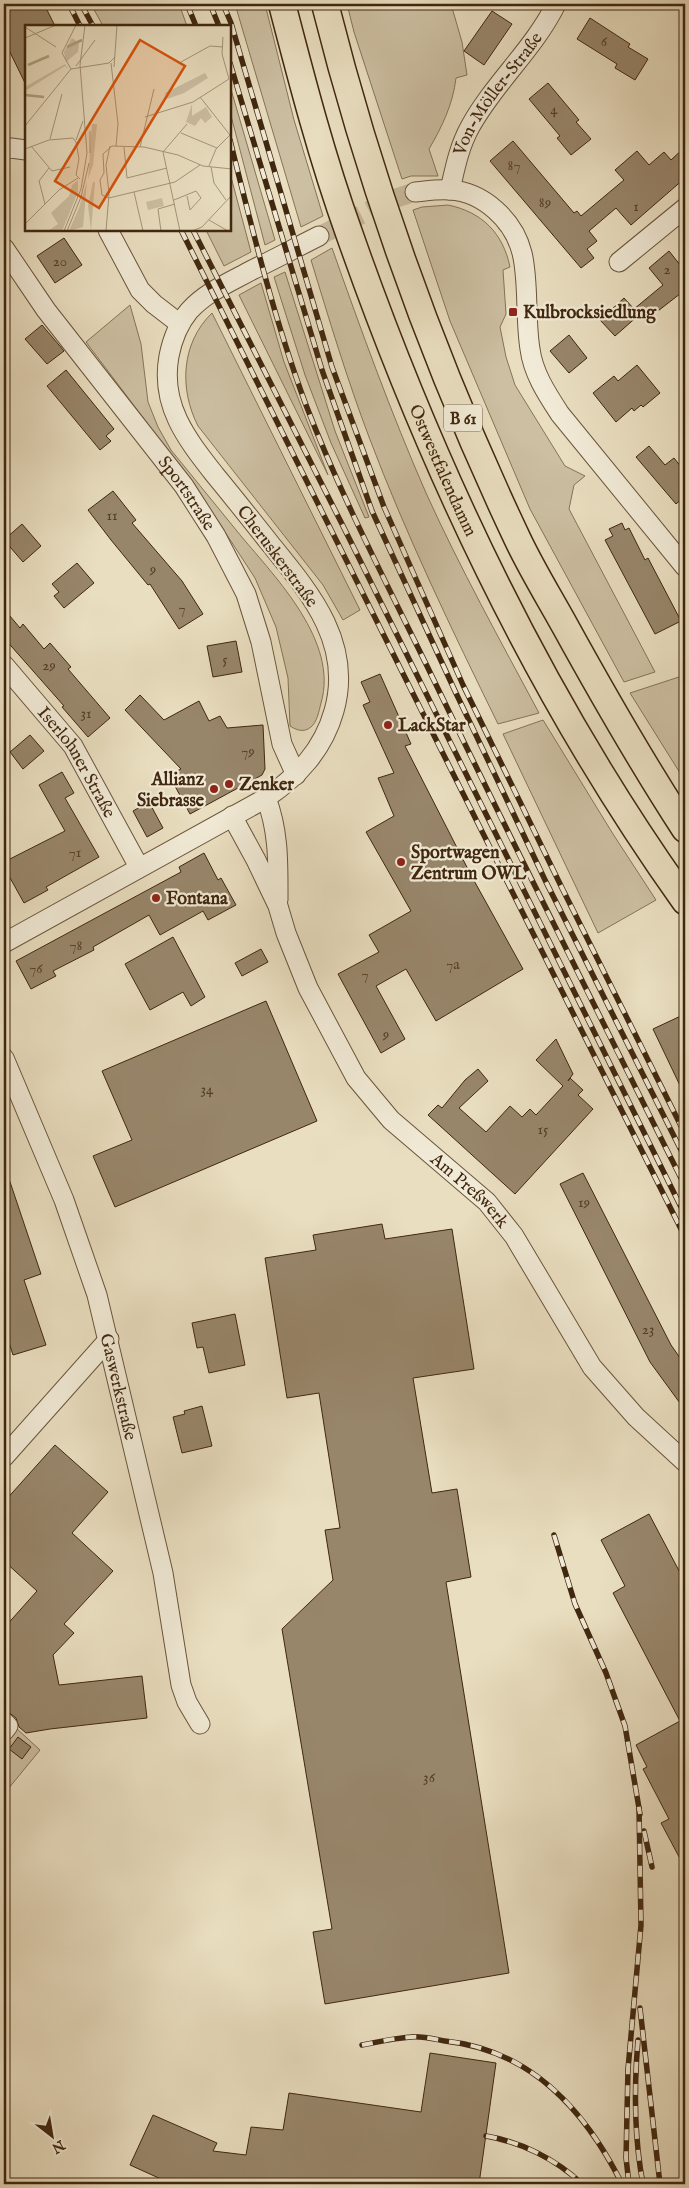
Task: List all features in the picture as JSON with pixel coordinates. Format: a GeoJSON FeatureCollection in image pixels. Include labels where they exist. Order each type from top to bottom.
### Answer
{"type":"FeatureCollection","features":[{"type":"Feature","properties":{"kind":"highway","name":"Ostwestfalendamm"},"geometry":{"type":"LineString","coordinates":[[282,4],[331,179],[389,344],[481,554],[541,668],[611,787],[685,901]]}},
{"type":"Feature","properties":{"kind":"highway","name":"B 61"},"geometry":{"type":"LineString","coordinates":[[325,4],[347,90],[400,255],[460,412],[518,540],[642,762],[685,829]]}},
{"type":"Feature","properties":{"kind":"street","name":"Von-Möller-Straße"},"geometry":{"type":"LineString","coordinates":[[450,190],[458,156],[470,128],[487,101],[531,44],[556,4]]}},
{"type":"Feature","properties":{"kind":"street"},"geometry":{"type":"LineString","coordinates":[[4,150],[11,148],[25,150]]}},
{"type":"Feature","properties":{"kind":"street"},"geometry":{"type":"LineString","coordinates":[[415,192],[450,190],[471,195],[496,208],[511,227],[522,253],[530,350],[545,390],[560,414],[685,567]]}},
{"type":"Feature","properties":{"kind":"street"},"geometry":{"type":"LineString","coordinates":[[619,262],[685,208]]}},
{"type":"Feature","properties":{"kind":"street"},"geometry":{"type":"LineString","coordinates":[[109,231],[140,290],[154,304],[180,324]]}},
{"type":"Feature","properties":{"kind":"street","name":"Cheruskerstraße"},"geometry":{"type":"LineString","coordinates":[[4,944],[139,867],[266,798],[296,775],[316,753],[330,728],[338,699],[339,671],[332,638],[319,608],[198,453],[180,426],[170,401],[166,373],[171,347],[180,324],[189,312],[218,288],[319,236]]}},
{"type":"Feature","properties":{"kind":"street","name":"Sportstraße"},"geometry":{"type":"LineString","coordinates":[[4,248],[46,310],[184,486],[216,536],[246,594],[262,642],[282,744],[296,775]]}},
{"type":"Feature","properties":{"kind":"street","name":"Iserlohner Straße"},"geometry":{"type":"LineString","coordinates":[[4,665],[72,746],[139,867]]}},
{"type":"Feature","properties":{"kind":"street","name":"Am Preßwerk"},"geometry":{"type":"LineString","coordinates":[[266,798],[274,818],[278,858],[278,906]]}},
{"type":"Feature","properties":{"kind":"street","name":"Am Preßwerk"},"geometry":{"type":"LineString","coordinates":[[232,816],[278,906],[286,933],[308,988],[356,1078],[391,1120],[487,1202],[514,1236],[592,1367],[636,1417],[685,1462]]}},
{"type":"Feature","properties":{"kind":"street","name":"Gaswerkstraße"},"geometry":{"type":"LineString","coordinates":[[4,1058],[80,1243],[97,1295],[163,1573],[181,1685],[187,1702],[200,1724]]}},
{"type":"Feature","properties":{"kind":"street"},"geometry":{"type":"LineString","coordinates":[[4,1457],[109,1340]]}},
{"type":"Feature","properties":{"kind":"street"},"geometry":{"type":"LineString","coordinates":[[4,1722],[8,1726],[4,1731]]}},
{"type":"Feature","properties":{"kind":"shaded area"},"geometry":{"type":"Polygon","coordinates":[[[91,4],[179,4],[187,25],[102,25],[91,4]]]}},
{"type":"Feature","properties":{"kind":"shaded area"},"geometry":{"type":"Polygon","coordinates":[[[235,4],[265,4],[294,120],[323,216],[301,227],[235,4]]]}},
{"type":"Feature","properties":{"kind":"shaded area"},"geometry":{"type":"Polygon","coordinates":[[[347,4],[451,4],[462,42],[467,75],[456,78],[446,115],[429,149],[438,176],[411,176],[402,179],[354,32],[347,4]]]}},
{"type":"Feature","properties":{"kind":"shaded area"},"geometry":{"type":"Polygon","coordinates":[[[231,89],[275,240],[265,245],[231,116],[231,89]]]}},
{"type":"Feature","properties":{"kind":"shaded area"},"geometry":{"type":"Polygon","coordinates":[[[231,177],[251,252],[224,266],[206,231],[231,231],[231,177]]]}},
{"type":"Feature","properties":{"kind":"shaded area"},"geometry":{"type":"Polygon","coordinates":[[[448,205],[460,208],[481,219],[496,234],[507,255],[510,267],[503,270],[506,314],[500,327],[506,357],[515,385],[565,466],[585,476],[574,485],[569,509],[655,672],[624,682],[530,509],[450,321],[413,210],[422,207],[448,205]]]}},
{"type":"Feature","properties":{"kind":"shaded area"},"geometry":{"type":"Polygon","coordinates":[[[332,248],[365,340],[426,493],[466,576],[539,713],[498,724],[414,546],[383,474],[361,415],[338,349],[311,260],[332,248]]]}},
{"type":"Feature","properties":{"kind":"shaded area"},"geometry":{"type":"Polygon","coordinates":[[[285,272],[335,431],[369,517],[365,518],[331,443],[305,375],[274,277],[285,272]]]}},
{"type":"Feature","properties":{"kind":"shaded area"},"geometry":{"type":"Polygon","coordinates":[[[261,283],[284,362],[328,475],[239,295],[261,283]]]}},
{"type":"Feature","properties":{"kind":"shaded area"},"geometry":{"type":"Polygon","coordinates":[[[130,305],[141,344],[148,402],[158,427],[171,450],[286,591],[301,612],[313,634],[321,657],[324,680],[321,703],[315,722],[306,730],[295,729],[290,726],[288,678],[276,627],[255,578],[197,489],[86,342],[130,305]]]}},
{"type":"Feature","properties":{"kind":"shaded area"},"geometry":{"type":"Polygon","coordinates":[[[212,313],[360,610],[343,620],[323,585],[198,426],[192,412],[186,382],[189,352],[194,338],[212,313]]]}},
{"type":"Feature","properties":{"kind":"shaded area"},"geometry":{"type":"Polygon","coordinates":[[[685,675],[685,781],[630,693],[685,675]]]}},
{"type":"Feature","properties":{"kind":"shaded area"},"geometry":{"type":"Polygon","coordinates":[[[543,720],[656,900],[598,933],[503,734],[543,720]]]}},
{"type":"Feature","properties":{"kind":"shaded area"},"geometry":{"type":"Polygon","coordinates":[[[4,1717],[40,1750],[4,1794],[4,1717]]]}},
{"type":"Feature","properties":{"kind":"building"},"geometry":{"type":"Polygon","coordinates":[[[4,4],[44,4],[54,25],[25,25],[25,83],[4,40],[4,4]]]}},
{"type":"Feature","properties":{"kind":"building"},"geometry":{"type":"Polygon","coordinates":[[[492,11],[512,24],[484,65],[464,51],[492,11]]]}},
{"type":"Feature","properties":{"kind":"building"},"geometry":{"type":"Polygon","coordinates":[[[590,18],[630,44],[628,47],[648,59],[635,80],[615,68],[617,64],[577,39],[590,18]]]}},
{"type":"Feature","properties":{"kind":"building"},"geometry":{"type":"Polygon","coordinates":[[[548,83],[579,120],[576,122],[591,139],[571,155],[557,138],[560,136],[529,99],[548,83]]]}},
{"type":"Feature","properties":{"kind":"building"},"geometry":{"type":"Polygon","coordinates":[[[513,141],[574,213],[577,211],[581,216],[624,180],[615,170],[637,151],[649,165],[664,152],[671,160],[685,147],[685,178],[631,225],[616,208],[589,231],[597,241],[587,249],[594,258],[581,268],[490,161],[513,141]]]}},
{"type":"Feature","properties":{"kind":"building"},"geometry":{"type":"Polygon","coordinates":[[[64,238],[82,265],[55,283],[37,256],[64,238]]]}},
{"type":"Feature","properties":{"kind":"building"},"geometry":{"type":"Polygon","coordinates":[[[669,251],[685,271],[685,290],[645,321],[639,315],[615,336],[600,320],[624,298],[634,309],[663,285],[649,268],[669,251]]]}},
{"type":"Feature","properties":{"kind":"building"},"geometry":{"type":"Polygon","coordinates":[[[42,325],[64,351],[47,364],[25,339],[42,325]]]}},
{"type":"Feature","properties":{"kind":"building"},"geometry":{"type":"Polygon","coordinates":[[[569,335],[587,358],[569,373],[550,351],[569,335]]]}},
{"type":"Feature","properties":{"kind":"building"},"geometry":{"type":"Polygon","coordinates":[[[637,365],[660,393],[643,407],[641,405],[634,411],[632,408],[616,422],[593,393],[614,376],[618,381],[637,365]]]}},
{"type":"Feature","properties":{"kind":"building"},"geometry":{"type":"Polygon","coordinates":[[[66,370],[114,429],[106,436],[111,441],[100,450],[47,386],[66,370]]]}},
{"type":"Feature","properties":{"kind":"building"},"geometry":{"type":"Polygon","coordinates":[[[649,446],[665,465],[674,458],[685,472],[685,496],[676,504],[636,457],[649,446]]]}},
{"type":"Feature","properties":{"kind":"building"},"geometry":{"type":"Polygon","coordinates":[[[113,491],[136,520],[132,523],[182,581],[203,614],[179,629],[150,584],[148,585],[88,510],[113,491]]]}},
{"type":"Feature","properties":{"kind":"building"},"geometry":{"type":"Polygon","coordinates":[[[622,523],[625,530],[629,528],[645,560],[648,558],[681,621],[655,634],[605,540],[613,536],[609,529],[622,523]]]}},
{"type":"Feature","properties":{"kind":"building"},"geometry":{"type":"Polygon","coordinates":[[[22,524],[41,546],[23,562],[4,540],[22,524]]]}},
{"type":"Feature","properties":{"kind":"building"},"geometry":{"type":"Polygon","coordinates":[[[77,563],[94,583],[64,608],[54,596],[59,592],[52,584],[77,563]]]}},
{"type":"Feature","properties":{"kind":"building"},"geometry":{"type":"Polygon","coordinates":[[[4,609],[20,628],[23,624],[44,649],[50,643],[71,667],[68,669],[110,718],[88,737],[62,707],[64,706],[4,638],[4,609]]]}},
{"type":"Feature","properties":{"kind":"building"},"geometry":{"type":"Polygon","coordinates":[[[236,641],[242,672],[213,677],[207,646],[236,641]]]}},
{"type":"Feature","properties":{"kind":"building"},"geometry":{"type":"Polygon","coordinates":[[[380,674],[411,744],[405,746],[472,877],[523,969],[436,1021],[406,969],[376,986],[405,1039],[381,1053],[338,974],[379,952],[369,935],[411,911],[366,832],[394,816],[378,778],[394,773],[363,705],[370,702],[361,682],[380,674]]]}},
{"type":"Feature","properties":{"kind":"building"},"geometry":{"type":"Polygon","coordinates":[[[140,695],[164,720],[199,701],[209,721],[220,716],[227,728],[263,725],[265,769],[262,775],[190,814],[169,775],[181,769],[125,710],[140,695]]]}},
{"type":"Feature","properties":{"kind":"building"},"geometry":{"type":"Polygon","coordinates":[[[30,735],[44,751],[23,769],[10,752],[30,735]]]}},
{"type":"Feature","properties":{"kind":"building"},"geometry":{"type":"Polygon","coordinates":[[[62,772],[74,793],[65,798],[99,857],[46,887],[48,890],[24,903],[4,867],[4,862],[65,831],[39,785],[62,772]]]}},
{"type":"Feature","properties":{"kind":"building"},"geometry":{"type":"Polygon","coordinates":[[[149,802],[163,828],[147,837],[133,811],[149,802]]]}},
{"type":"Feature","properties":{"kind":"building"},"geometry":{"type":"Polygon","coordinates":[[[204,853],[218,880],[221,878],[236,905],[208,920],[203,911],[160,935],[149,915],[93,947],[94,950],[53,971],[56,976],[31,989],[16,961],[181,872],[179,867],[204,853]]]}},
{"type":"Feature","properties":{"kind":"building"},"geometry":{"type":"Polygon","coordinates":[[[173,937],[205,997],[191,1006],[183,992],[150,1010],[125,964],[173,937]]]}},
{"type":"Feature","properties":{"kind":"building"},"geometry":{"type":"Polygon","coordinates":[[[261,949],[268,962],[242,976],[235,963],[261,949]]]}},
{"type":"Feature","properties":{"kind":"building"},"geometry":{"type":"Polygon","coordinates":[[[266,1001],[317,1121],[115,1207],[93,1156],[132,1140],[102,1071],[266,1001]]]}},
{"type":"Feature","properties":{"kind":"building"},"geometry":{"type":"Polygon","coordinates":[[[685,1014],[685,1096],[653,1029],[685,1014]]]}},
{"type":"Feature","properties":{"kind":"building"},"geometry":{"type":"Polygon","coordinates":[[[556,1039],[573,1074],[570,1078],[583,1090],[578,1095],[593,1109],[515,1194],[428,1115],[438,1105],[442,1108],[465,1080],[478,1069],[488,1081],[459,1108],[486,1132],[510,1106],[522,1117],[530,1109],[536,1115],[563,1086],[536,1060],[556,1039]]]}},
{"type":"Feature","properties":{"kind":"building"},"geometry":{"type":"Polygon","coordinates":[[[4,1170],[6,1170],[41,1274],[24,1280],[46,1345],[13,1355],[4,1327],[4,1170]]]}},
{"type":"Feature","properties":{"kind":"building"},"geometry":{"type":"Polygon","coordinates":[[[583,1173],[671,1345],[685,1365],[685,1410],[650,1362],[560,1184],[583,1173]]]}},
{"type":"Feature","properties":{"kind":"building"},"geometry":{"type":"Polygon","coordinates":[[[382,1224],[385,1239],[452,1229],[474,1369],[413,1378],[432,1493],[457,1489],[471,1577],[446,1582],[509,1973],[325,2004],[313,1932],[332,1929],[282,1629],[333,1580],[325,1530],[340,1528],[319,1393],[287,1398],[265,1258],[316,1250],[313,1235],[382,1224]]]}},
{"type":"Feature","properties":{"kind":"building"},"geometry":{"type":"Polygon","coordinates":[[[235,1314],[245,1365],[209,1373],[203,1347],[197,1348],[192,1323],[235,1314]]]}},
{"type":"Feature","properties":{"kind":"building"},"geometry":{"type":"Polygon","coordinates":[[[202,1406],[212,1446],[182,1453],[173,1417],[185,1414],[184,1411],[202,1406]]]}},
{"type":"Feature","properties":{"kind":"building"},"geometry":{"type":"Polygon","coordinates":[[[55,1445],[108,1492],[72,1533],[113,1571],[64,1624],[74,1633],[53,1655],[59,1685],[142,1676],[147,1718],[26,1733],[19,1727],[16,1718],[7,1711],[4,1711],[4,1628],[37,1591],[4,1561],[4,1502],[55,1445]]]}},
{"type":"Feature","properties":{"kind":"building"},"geometry":{"type":"Polygon","coordinates":[[[649,1514],[685,1582],[685,1868],[661,1823],[669,1819],[643,1769],[647,1767],[636,1745],[680,1721],[613,1593],[625,1586],[601,1540],[649,1514]]]}},
{"type":"Feature","properties":{"kind":"building"},"geometry":{"type":"Polygon","coordinates":[[[18,1737],[31,1747],[22,1759],[9,1749],[18,1737]]]}},
{"type":"Feature","properties":{"kind":"building"},"geometry":{"type":"Polygon","coordinates":[[[430,2053],[496,2063],[479,2184],[172,2184],[130,2165],[153,2115],[217,2143],[213,2151],[246,2155],[251,2127],[283,2130],[289,2093],[421,2112],[430,2053]]]}},
{"type":"Feature","properties":{"kind":"tunnel"},"geometry":{"type":"LineString","coordinates":[[319,236],[390,200],[415,192]]}},
{"type":"Feature","properties":{"kind":"railway"},"geometry":{"type":"LineString","coordinates":[[69,4],[80,25]]}},
{"type":"Feature","properties":{"kind":"railway"},"geometry":{"type":"LineString","coordinates":[[81,4],[92,25]]}},
{"type":"Feature","properties":{"kind":"railway"},"geometry":{"type":"LineString","coordinates":[[187,4],[196,25]]}},
{"type":"Feature","properties":{"kind":"railway"},"geometry":{"type":"LineString","coordinates":[[210,4],[219,25]]}},
{"type":"Feature","properties":{"kind":"railway"},"geometry":{"type":"LineString","coordinates":[[223,4],[231,23],[332,367],[384,507],[463,685],[685,1134]]}},
{"type":"Feature","properties":{"kind":"railway"},"geometry":{"type":"LineString","coordinates":[[231,66],[322,370],[372,511],[546,882],[685,1158]]}},
{"type":"Feature","properties":{"kind":"railway"},"geometry":{"type":"LineString","coordinates":[[231,144],[255,240],[294,373],[333,471],[491,796],[685,1186]]}},
{"type":"Feature","properties":{"kind":"railway"},"geometry":{"type":"LineString","coordinates":[[182,231],[685,1237]]}},
{"type":"Feature","properties":{"kind":"railway"},"geometry":{"type":"LineString","coordinates":[[194,231],[342,524],[685,1215]]}},
{"type":"Feature","properties":{"kind":"railway"},"geometry":{"type":"LineString","coordinates":[[554,1535],[575,1604],[606,1673],[625,1726],[640,1814]]}},
{"type":"Feature","properties":{"kind":"railway"},"geometry":{"type":"LineString","coordinates":[[629,2184],[626,2158],[628,2069],[641,1925],[639,1808]]}},
{"type":"Feature","properties":{"kind":"railway"},"geometry":{"type":"LineString","coordinates":[[644,1831],[652,1867]]}},
{"type":"Feature","properties":{"kind":"railway"},"geometry":{"type":"LineString","coordinates":[[640,2008],[660,2184]]}},
{"type":"Feature","properties":{"kind":"railway"},"geometry":{"type":"LineString","coordinates":[[362,2045],[399,2038],[419,2037],[476,2047],[504,2057],[529,2071],[552,2088],[572,2109],[591,2132],[622,2184]]}},
{"type":"Feature","properties":{"kind":"railway"},"geometry":{"type":"LineString","coordinates":[[638,2040],[636,2112],[643,2184]]}},
{"type":"Feature","properties":{"kind":"railway"},"geometry":{"type":"LineString","coordinates":[[486,2136],[525,2147],[549,2159],[582,2184]]}},
{"type":"Feature","properties":{"kind":"place","name":"Kulbrocksiedlung"},"geometry":{"type":"Point","coordinates":[513,312]}},
{"type":"Feature","properties":{"kind":"place","name":"LackStar"},"geometry":{"type":"Point","coordinates":[388,725]}},
{"type":"Feature","properties":{"kind":"place","name":"Zenker"},"geometry":{"type":"Point","coordinates":[229,784]}},
{"type":"Feature","properties":{"kind":"place","name":"Allianz Siebrasse"},"geometry":{"type":"Point","coordinates":[214,789]}},
{"type":"Feature","properties":{"kind":"place","name":"Sportwagen Zentrum OWL"},"geometry":{"type":"Point","coordinates":[401,862]}},
{"type":"Feature","properties":{"kind":"place","name":"Fontana"},"geometry":{"type":"Point","coordinates":[156,898]}}]}
